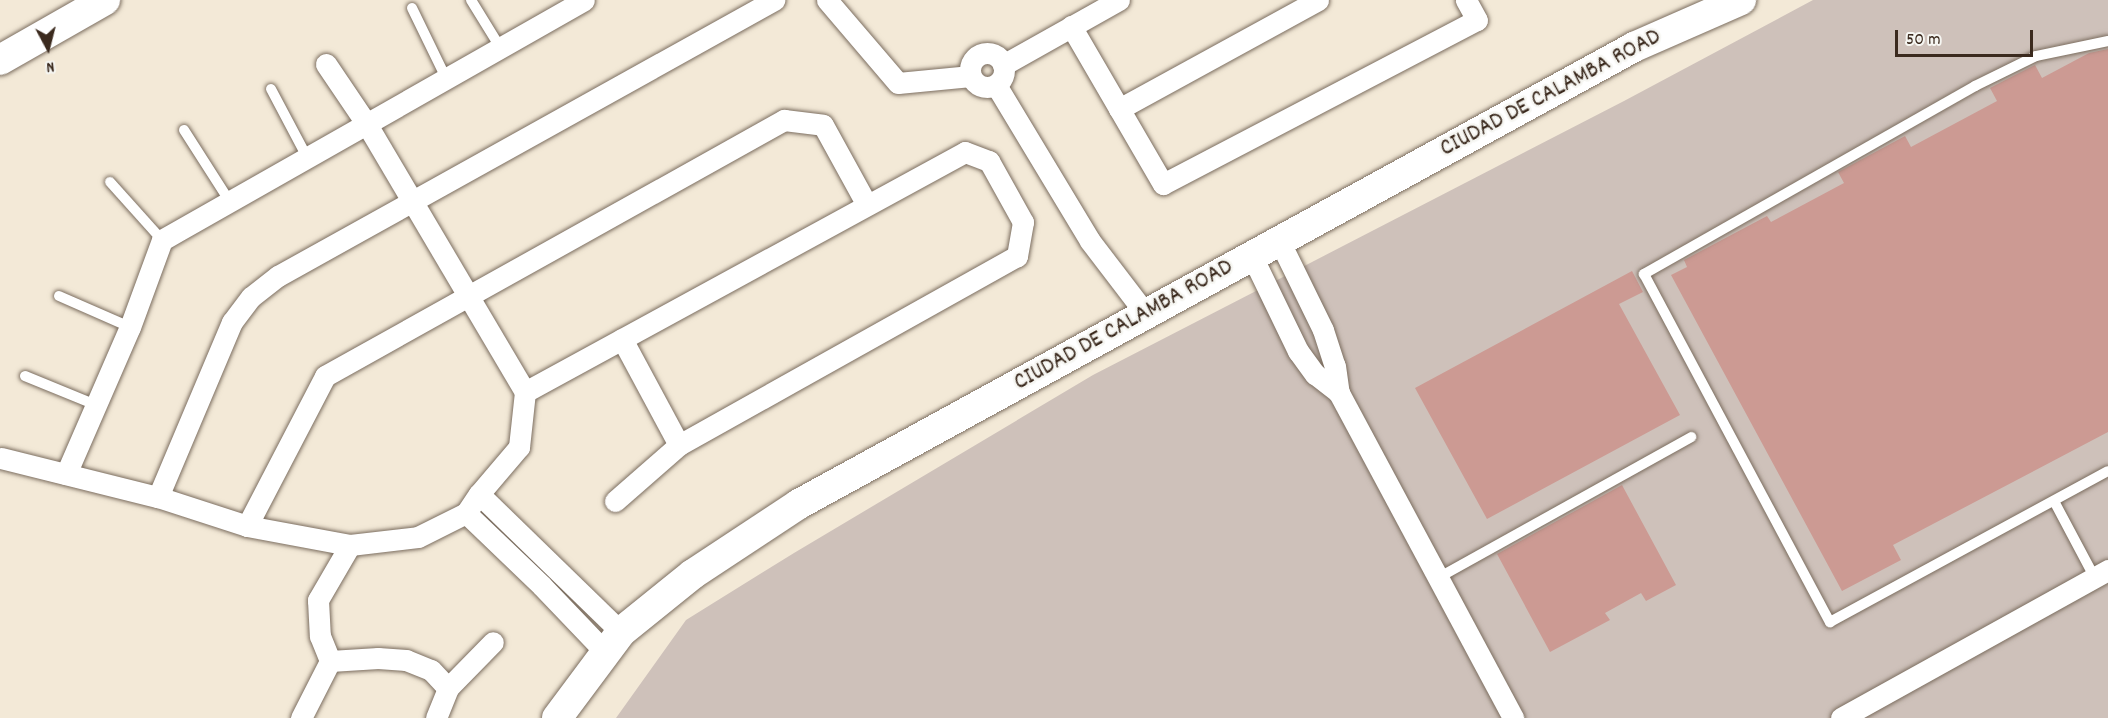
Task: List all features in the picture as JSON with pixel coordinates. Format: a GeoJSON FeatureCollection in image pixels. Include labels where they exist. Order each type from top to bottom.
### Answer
{"type":"FeatureCollection","features":[{"type":"Feature","properties":{"kind":"main road"},"geometry":{"type":"LineString","coordinates":[[0,60],[105,0]]}},
{"type":"Feature","properties":{"kind":"main road","name":"CIUDAD DE CALAMBA ROAD"},"geometry":{"type":"LineString","coordinates":[[557,718],[613,642],[703,567],[800,504],[1634,47],[1741,0]]}},
{"type":"Feature","properties":{"kind":"street"},"geometry":{"type":"LineString","coordinates":[[158,497],[232,322],[251,297],[278,276],[774,0]]}},
{"type":"Feature","properties":{"kind":"street"},"geometry":{"type":"LineString","coordinates":[[827,0],[897,83],[971,75]]}},
{"type":"Feature","properties":{"kind":"street"},"geometry":{"type":"LineString","coordinates":[[971,75],[981,86],[1071,26],[1119,0]]}},
{"type":"Feature","properties":{"kind":"street"},"geometry":{"type":"LineString","coordinates":[[1119,109],[1318,0]]}},
{"type":"Feature","properties":{"kind":"street"},"geometry":{"type":"LineString","coordinates":[[1071,26],[1163,184],[1477,20],[1466,0]]}},
{"type":"Feature","properties":{"kind":"street"},"geometry":{"type":"LineString","coordinates":[[66,474],[130,327],[162,240],[573,3]]}},
{"type":"Feature","properties":{"kind":"street"},"geometry":{"type":"LineString","coordinates":[[971,75],[973,61],[986,54],[993,54],[999,75],[1090,241],[1145,313]]}},
{"type":"Feature","properties":{"kind":"street"},"geometry":{"type":"LineString","coordinates":[[1,458],[158,497],[248,526],[350,545],[418,537],[466,513],[519,447],[525,392],[366,123],[326,64]]}},
{"type":"Feature","properties":{"kind":"street"},"geometry":{"type":"LineString","coordinates":[[248,526],[325,376],[466,295],[784,120],[823,124],[867,205]]}},
{"type":"Feature","properties":{"kind":"street"},"geometry":{"type":"LineString","coordinates":[[525,392],[965,153],[989,161],[1023,222],[1017,256],[679,445],[615,501]]}},
{"type":"Feature","properties":{"kind":"street"},"geometry":{"type":"LineString","coordinates":[[1279,240],[1323,330],[1335,366],[1339,393],[1513,718]]}},
{"type":"Feature","properties":{"kind":"street"},"geometry":{"type":"LineString","coordinates":[[1252,256],[1298,351],[1315,374],[1339,393]]}},
{"type":"Feature","properties":{"kind":"street"},"geometry":{"type":"LineString","coordinates":[[622,339],[679,445]]}},
{"type":"Feature","properties":{"kind":"street"},"geometry":{"type":"LineString","coordinates":[[479,494],[613,642]]}},
{"type":"Feature","properties":{"kind":"street"},"geometry":{"type":"LineString","coordinates":[[466,513],[542,586],[613,642]]}},
{"type":"Feature","properties":{"kind":"street"},"geometry":{"type":"LineString","coordinates":[[302,718],[330,662],[320,636],[318,600],[350,545]]}},
{"type":"Feature","properties":{"kind":"street"},"geometry":{"type":"LineString","coordinates":[[1841,718],[2101,574]]}},
{"type":"Feature","properties":{"kind":"street"},"geometry":{"type":"LineString","coordinates":[[436,718],[448,688],[493,642]]}},
{"type":"Feature","properties":{"kind":"street"},"geometry":{"type":"LineString","coordinates":[[330,662],[378,658],[406,660],[431,670],[448,688]]}},
{"type":"Feature","properties":{"kind":"lane"},"geometry":{"type":"LineString","coordinates":[[471,0],[500,47]]}},
{"type":"Feature","properties":{"kind":"lane"},"geometry":{"type":"LineString","coordinates":[[412,8],[446,78]]}},
{"type":"Feature","properties":{"kind":"lane"},"geometry":{"type":"LineString","coordinates":[[2108,41],[2036,56],[1975,86],[1644,274],[1830,622],[2108,471]]}},
{"type":"Feature","properties":{"kind":"lane"},"geometry":{"type":"LineString","coordinates":[[271,89],[307,157]]}},
{"type":"Feature","properties":{"kind":"lane"},"geometry":{"type":"LineString","coordinates":[[184,130],[230,202]]}},
{"type":"Feature","properties":{"kind":"lane"},"geometry":{"type":"LineString","coordinates":[[110,182],[162,240]]}},
{"type":"Feature","properties":{"kind":"lane"},"geometry":{"type":"LineString","coordinates":[[59,296],[130,327]]}},
{"type":"Feature","properties":{"kind":"lane"},"geometry":{"type":"LineString","coordinates":[[25,376],[96,405]]}},
{"type":"Feature","properties":{"kind":"lane"},"geometry":{"type":"LineString","coordinates":[[1438,578],[1691,437]]}},
{"type":"Feature","properties":{"kind":"lane"},"geometry":{"type":"LineString","coordinates":[[2054,501],[2101,574]]}},
{"type":"Feature","properties":{"kind":"shaded area"},"geometry":{"type":"Polygon","coordinates":[[[1813,0],[2108,0],[2108,718],[616,718],[686,620],[794,553],[1093,375],[1624,101],[1813,0]]]}},
{"type":"Feature","properties":{"kind":"building"},"geometry":{"type":"Polygon","coordinates":[[[2108,49],[2108,432],[1893,545],[1901,560],[1842,591],[1671,275],[1687,267],[1684,260],[1767,216],[1771,222],[1844,183],[1838,172],[1905,136],[1911,147],[1997,101],[1990,88],[2015,75],[2035,65],[2042,78],[2089,53],[2108,49]]]}},
{"type":"Feature","properties":{"kind":"building"},"geometry":{"type":"Polygon","coordinates":[[[1632,271],[1643,292],[1619,304],[1680,415],[1487,519],[1415,388],[1632,271]]]}},
{"type":"Feature","properties":{"kind":"building"},"geometry":{"type":"Polygon","coordinates":[[[1622,485],[1676,585],[1646,601],[1641,593],[1605,613],[1610,620],[1550,652],[1497,554],[1622,485]]]}}]}
